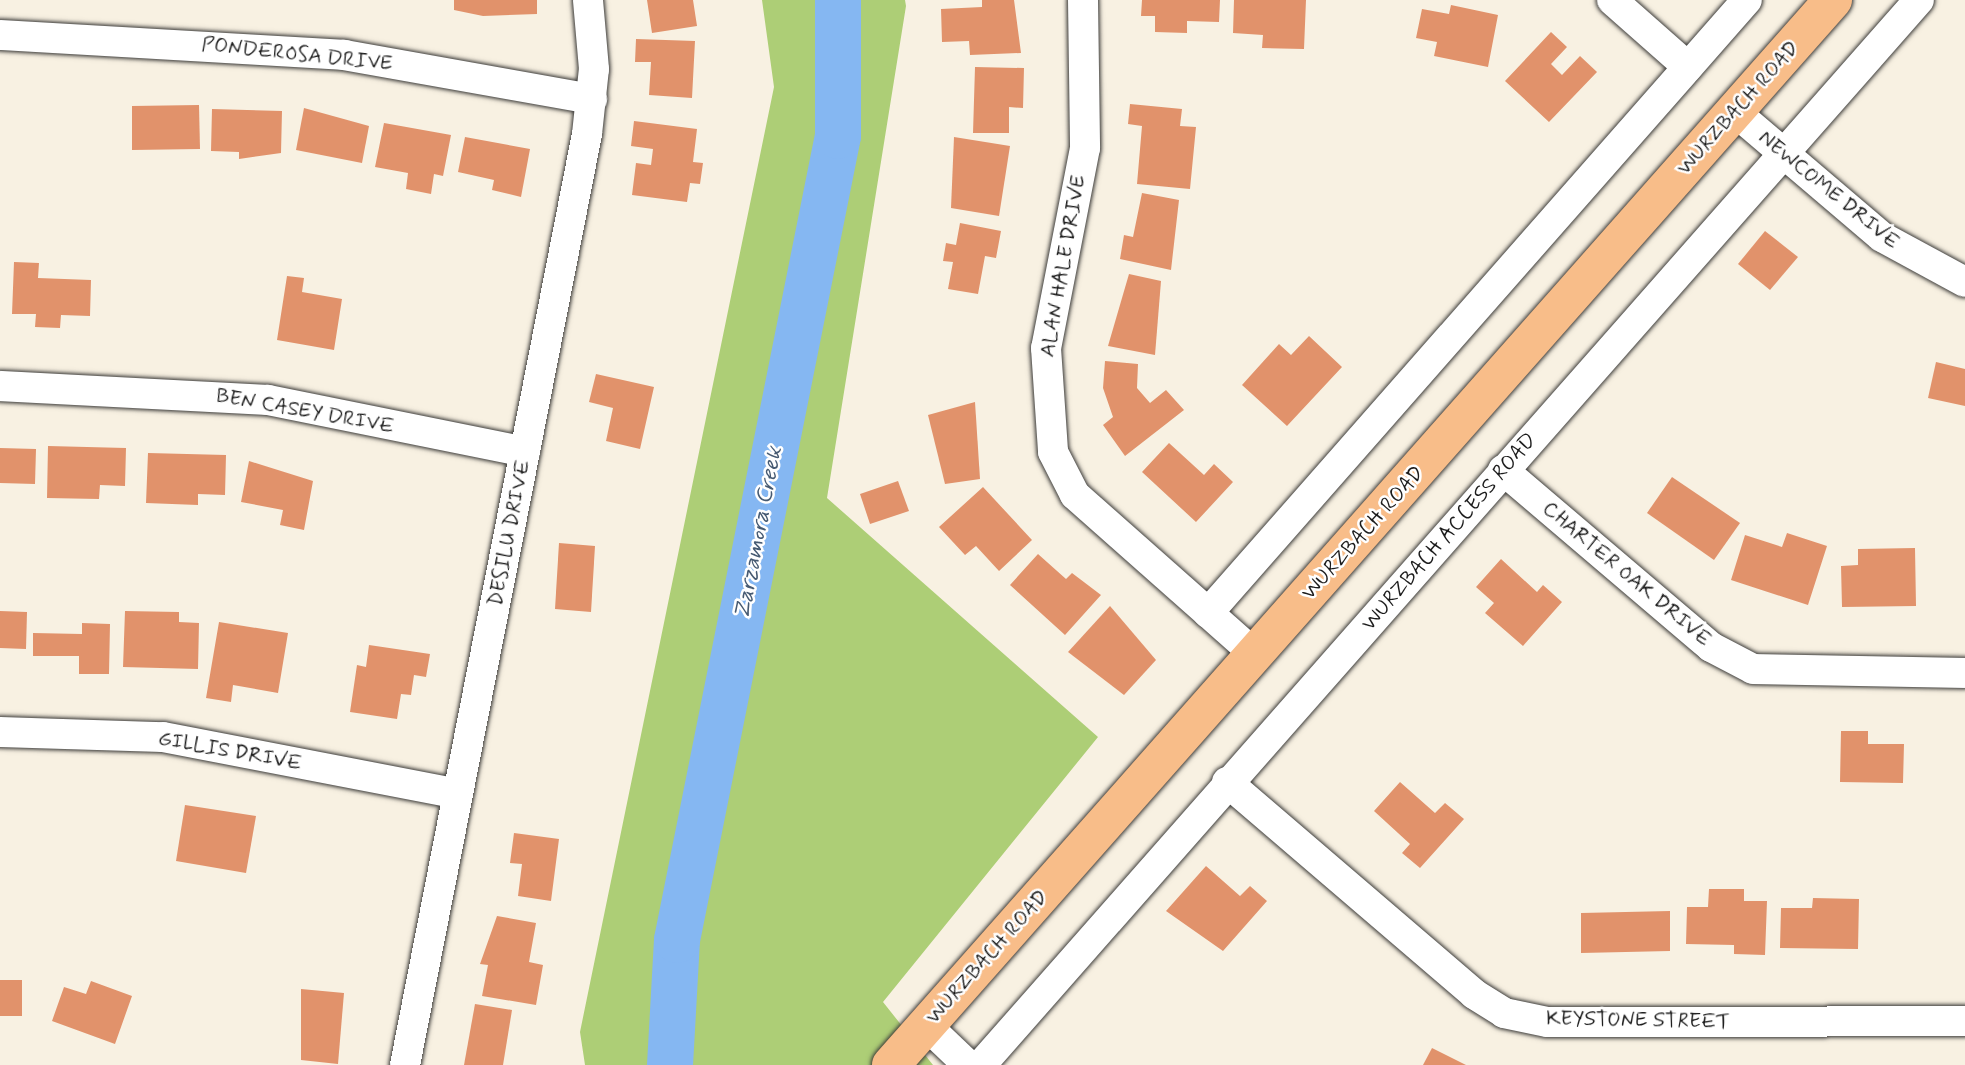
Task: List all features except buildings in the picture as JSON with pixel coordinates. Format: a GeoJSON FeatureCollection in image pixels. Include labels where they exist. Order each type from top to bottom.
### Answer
{"type":"FeatureCollection","features":[{"type":"Feature","properties":{"kind":"main road","name":"WURZBACH ROAD"},"geometry":{"type":"LineString","coordinates":[[891,1065],[1833,0]]}},
{"type":"Feature","properties":{"kind":"street","name":"DESILU DRIVE"},"geometry":{"type":"LineString","coordinates":[[405,1065],[592,99],[589,0]]}},
{"type":"Feature","properties":{"kind":"street","name":"ALAN HALE DRIVE"},"geometry":{"type":"LineString","coordinates":[[1083,0],[1084,148],[1045,348],[1046,420],[1053,452],[1075,495],[1255,654]]}},
{"type":"Feature","properties":{"kind":"street"},"geometry":{"type":"LineString","coordinates":[[1612,0],[1688,67]]}},
{"type":"Feature","properties":{"kind":"street"},"geometry":{"type":"LineString","coordinates":[[1208,613],[1746,0]]}},
{"type":"Feature","properties":{"kind":"street","name":"WURZBACH ACCESS ROAD"},"geometry":{"type":"LineString","coordinates":[[981,1065],[1227,782],[1919,0]]}},
{"type":"Feature","properties":{"kind":"street","name":"PONDEROSA DRIVE"},"geometry":{"type":"LineString","coordinates":[[0,35],[344,55],[592,99]]}},
{"type":"Feature","properties":{"kind":"street","name":"NEWCOME DRIVE"},"geometry":{"type":"LineString","coordinates":[[1734,111],[1782,155],[1882,237],[1965,282]]}},
{"type":"Feature","properties":{"kind":"street","name":"BEN CASEY DRIVE"},"geometry":{"type":"LineString","coordinates":[[0,386],[268,400],[525,452]]}},
{"type":"Feature","properties":{"kind":"street","name":"CHARTER OAK DRIVE"},"geometry":{"type":"LineString","coordinates":[[1503,470],[1711,647],[1753,669],[1965,673]]}},
{"type":"Feature","properties":{"kind":"street","name":"GILLIS DRIVE"},"geometry":{"type":"LineString","coordinates":[[0,733],[163,737],[458,794]]}},
{"type":"Feature","properties":{"kind":"street","name":"KEYSTONE STREET"},"geometry":{"type":"LineString","coordinates":[[1227,782],[1474,994],[1504,1013],[1547,1022],[1965,1021]]}},
{"type":"Feature","properties":{"kind":"street"},"geometry":{"type":"LineString","coordinates":[[926,1025],[968,1065]]}},
{"type":"Feature","properties":{"kind":"green space"},"geometry":{"type":"Polygon","coordinates":[[[762,0],[905,0],[906,6],[827,498],[1098,737],[883,1002],[933,1065],[585,1065],[580,1032],[774,87],[762,0]]]}},
{"type":"Feature","properties":{"kind":"waterway","name":"Zarzamora Creek"},"geometry":{"type":"LineString","coordinates":[[670,1065],[677,940],[838,136],[838,0]]}}]}
